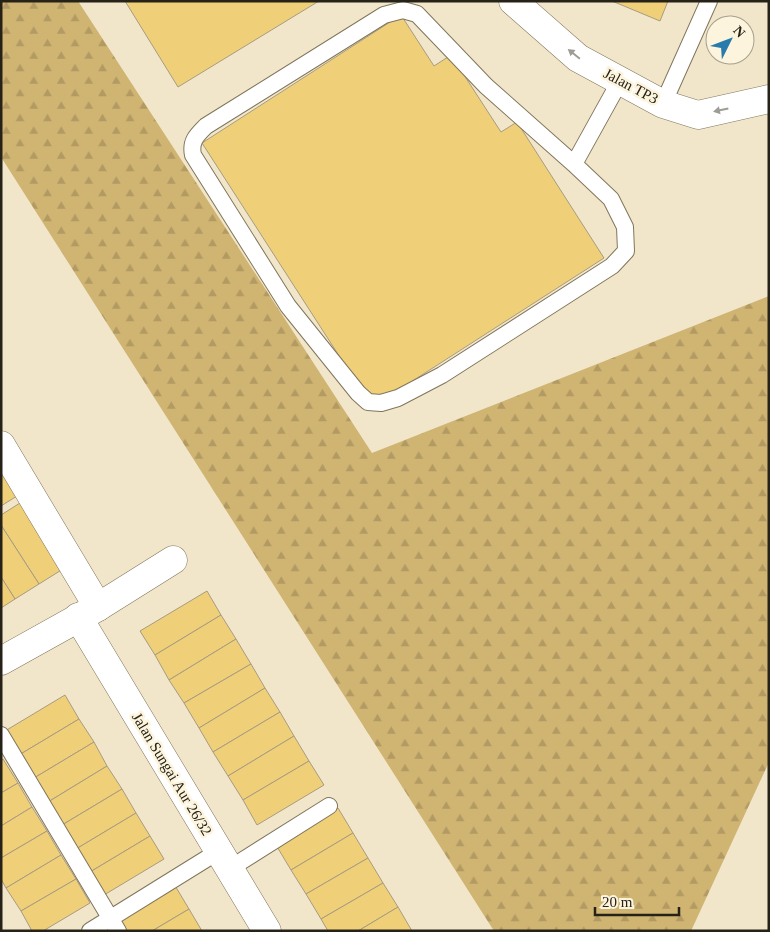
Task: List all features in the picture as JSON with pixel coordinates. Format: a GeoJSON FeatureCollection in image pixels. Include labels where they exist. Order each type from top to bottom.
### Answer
{"type":"FeatureCollection","features":[{"type":"Feature","properties":{"kind":"street","name":"Jalan TP3"},"geometry":{"type":"LineString","coordinates":[[513,1],[578,58],[663,104],[698,115],[769,99]]}},
{"type":"Feature","properties":{"kind":"street","name":"Jalan Sungai Aur 26/32"},"geometry":{"type":"LineString","coordinates":[[1,445],[88,612],[224,860],[267,931]]}},
{"type":"Feature","properties":{"kind":"street"},"geometry":{"type":"LineString","coordinates":[[1,661],[88,612],[173,560]]}},
{"type":"Feature","properties":{"kind":"lane"},"geometry":{"type":"LineString","coordinates":[[663,104],[708,1]]}},
{"type":"Feature","properties":{"kind":"lane"},"geometry":{"type":"LineString","coordinates":[[403,10],[417,14],[486,86],[574,164],[611,199],[625,227],[626,251],[612,266],[442,375],[398,398],[381,403],[368,402],[358,393],[288,306],[193,155],[191,146],[195,138],[206,126],[230,110],[384,15],[403,10]]}},
{"type":"Feature","properties":{"kind":"lane"},"geometry":{"type":"LineString","coordinates":[[574,164],[620,81]]}},
{"type":"Feature","properties":{"kind":"lane"},"geometry":{"type":"LineString","coordinates":[[1,736],[114,925]]}},
{"type":"Feature","properties":{"kind":"lane"},"geometry":{"type":"LineString","coordinates":[[90,931],[114,925],[224,860],[329,806]]}},
{"type":"Feature","properties":{"kind":"green space"},"geometry":{"type":"Polygon","coordinates":[[[1,1],[78,1],[372,453],[769,296],[769,762],[691,931],[494,931],[1,157],[1,1]]]}},
{"type":"Feature","properties":{"kind":"building"},"geometry":{"type":"Polygon","coordinates":[[[125,1],[319,1],[178,87],[125,1]]]}},
{"type":"Feature","properties":{"kind":"building"},"geometry":{"type":"Polygon","coordinates":[[[612,1],[668,1],[660,21],[612,1]]]}},
{"type":"Feature","properties":{"kind":"building"},"geometry":{"type":"Polygon","coordinates":[[[401,15],[434,66],[451,55],[501,132],[517,122],[604,258],[372,407],[202,143],[401,15]]]}},
{"type":"Feature","properties":{"kind":"building"},"geometry":{"type":"Polygon","coordinates":[[[1,471],[17,496],[1,506],[1,471]]]}},
{"type":"Feature","properties":{"kind":"building"},"geometry":{"type":"Polygon","coordinates":[[[20,503],[63,569],[39,584],[1,525],[1,515],[20,503]]]}},
{"type":"Feature","properties":{"kind":"building"},"geometry":{"type":"Polygon","coordinates":[[[1,525],[39,584],[15,599],[1,577],[1,525]]]}},
{"type":"Feature","properties":{"kind":"building"},"geometry":{"type":"Polygon","coordinates":[[[1,577],[15,599],[1,608],[1,577]]]}},
{"type":"Feature","properties":{"kind":"building"},"geometry":{"type":"Polygon","coordinates":[[[207,591],[221,615],[155,655],[140,631],[207,591]]]}},
{"type":"Feature","properties":{"kind":"building"},"geometry":{"type":"Polygon","coordinates":[[[221,615],[236,639],[169,680],[155,655],[221,615]]]}},
{"type":"Feature","properties":{"kind":"building"},"geometry":{"type":"Polygon","coordinates":[[[236,639],[251,664],[184,703],[169,680],[236,639]]]}},
{"type":"Feature","properties":{"kind":"building"},"geometry":{"type":"Polygon","coordinates":[[[251,664],[265,688],[199,728],[184,703],[251,664]]]}},
{"type":"Feature","properties":{"kind":"building"},"geometry":{"type":"Polygon","coordinates":[[[265,688],[280,712],[213,752],[199,728],[265,688]]]}},
{"type":"Feature","properties":{"kind":"building"},"geometry":{"type":"Polygon","coordinates":[[[65,695],[79,719],[19,755],[5,731],[65,695]]]}},
{"type":"Feature","properties":{"kind":"building"},"geometry":{"type":"Polygon","coordinates":[[[280,712],[294,736],[228,776],[213,752],[280,712]]]}},
{"type":"Feature","properties":{"kind":"building"},"geometry":{"type":"Polygon","coordinates":[[[79,719],[94,742],[34,778],[19,755],[79,719]]]}},
{"type":"Feature","properties":{"kind":"building"},"geometry":{"type":"Polygon","coordinates":[[[294,736],[309,761],[243,800],[228,776],[294,736]]]}},
{"type":"Feature","properties":{"kind":"building"},"geometry":{"type":"Polygon","coordinates":[[[94,742],[107,766],[48,802],[34,778],[94,742]]]}},
{"type":"Feature","properties":{"kind":"building"},"geometry":{"type":"Polygon","coordinates":[[[3,759],[18,783],[1,793],[1,760],[3,759]]]}},
{"type":"Feature","properties":{"kind":"building"},"geometry":{"type":"Polygon","coordinates":[[[309,761],[324,785],[257,825],[243,800],[309,761]]]}},
{"type":"Feature","properties":{"kind":"building"},"geometry":{"type":"Polygon","coordinates":[[[107,766],[122,789],[62,825],[48,802],[107,766]]]}},
{"type":"Feature","properties":{"kind":"building"},"geometry":{"type":"Polygon","coordinates":[[[18,783],[32,807],[1,826],[1,793],[18,783]]]}},
{"type":"Feature","properties":{"kind":"building"},"geometry":{"type":"Polygon","coordinates":[[[122,789],[136,813],[76,849],[62,825],[122,789]]]}},
{"type":"Feature","properties":{"kind":"building"},"geometry":{"type":"Polygon","coordinates":[[[32,807],[47,831],[1,858],[1,826],[32,807]]]}},
{"type":"Feature","properties":{"kind":"building"},"geometry":{"type":"Polygon","coordinates":[[[338,808],[353,833],[291,870],[276,845],[338,808]]]}},
{"type":"Feature","properties":{"kind":"building"},"geometry":{"type":"Polygon","coordinates":[[[136,813],[150,836],[90,872],[76,849],[136,813]]]}},
{"type":"Feature","properties":{"kind":"building"},"geometry":{"type":"Polygon","coordinates":[[[47,831],[61,855],[6,888],[1,879],[1,858],[47,831]]]}},
{"type":"Feature","properties":{"kind":"building"},"geometry":{"type":"Polygon","coordinates":[[[353,833],[368,858],[306,894],[291,870],[353,833]]]}},
{"type":"Feature","properties":{"kind":"building"},"geometry":{"type":"Polygon","coordinates":[[[150,836],[164,859],[104,895],[90,872],[150,836]]]}},
{"type":"Feature","properties":{"kind":"building"},"geometry":{"type":"Polygon","coordinates":[[[61,855],[76,879],[21,911],[6,888],[61,855]]]}},
{"type":"Feature","properties":{"kind":"building"},"geometry":{"type":"Polygon","coordinates":[[[368,858],[383,883],[321,919],[306,894],[368,858]]]}},
{"type":"Feature","properties":{"kind":"building"},"geometry":{"type":"Polygon","coordinates":[[[76,879],[90,903],[43,931],[32,931],[21,911],[76,879]]]}},
{"type":"Feature","properties":{"kind":"building"},"geometry":{"type":"Polygon","coordinates":[[[383,883],[398,907],[358,931],[328,931],[321,919],[383,883]]]}},
{"type":"Feature","properties":{"kind":"building"},"geometry":{"type":"Polygon","coordinates":[[[174,884],[189,909],[152,931],[125,931],[117,918],[174,884]]]}},
{"type":"Feature","properties":{"kind":"building"},"geometry":{"type":"Polygon","coordinates":[[[398,907],[412,931],[358,931],[398,907]]]}},
{"type":"Feature","properties":{"kind":"building"},"geometry":{"type":"Polygon","coordinates":[[[189,909],[202,931],[152,931],[189,909]]]}}]}
